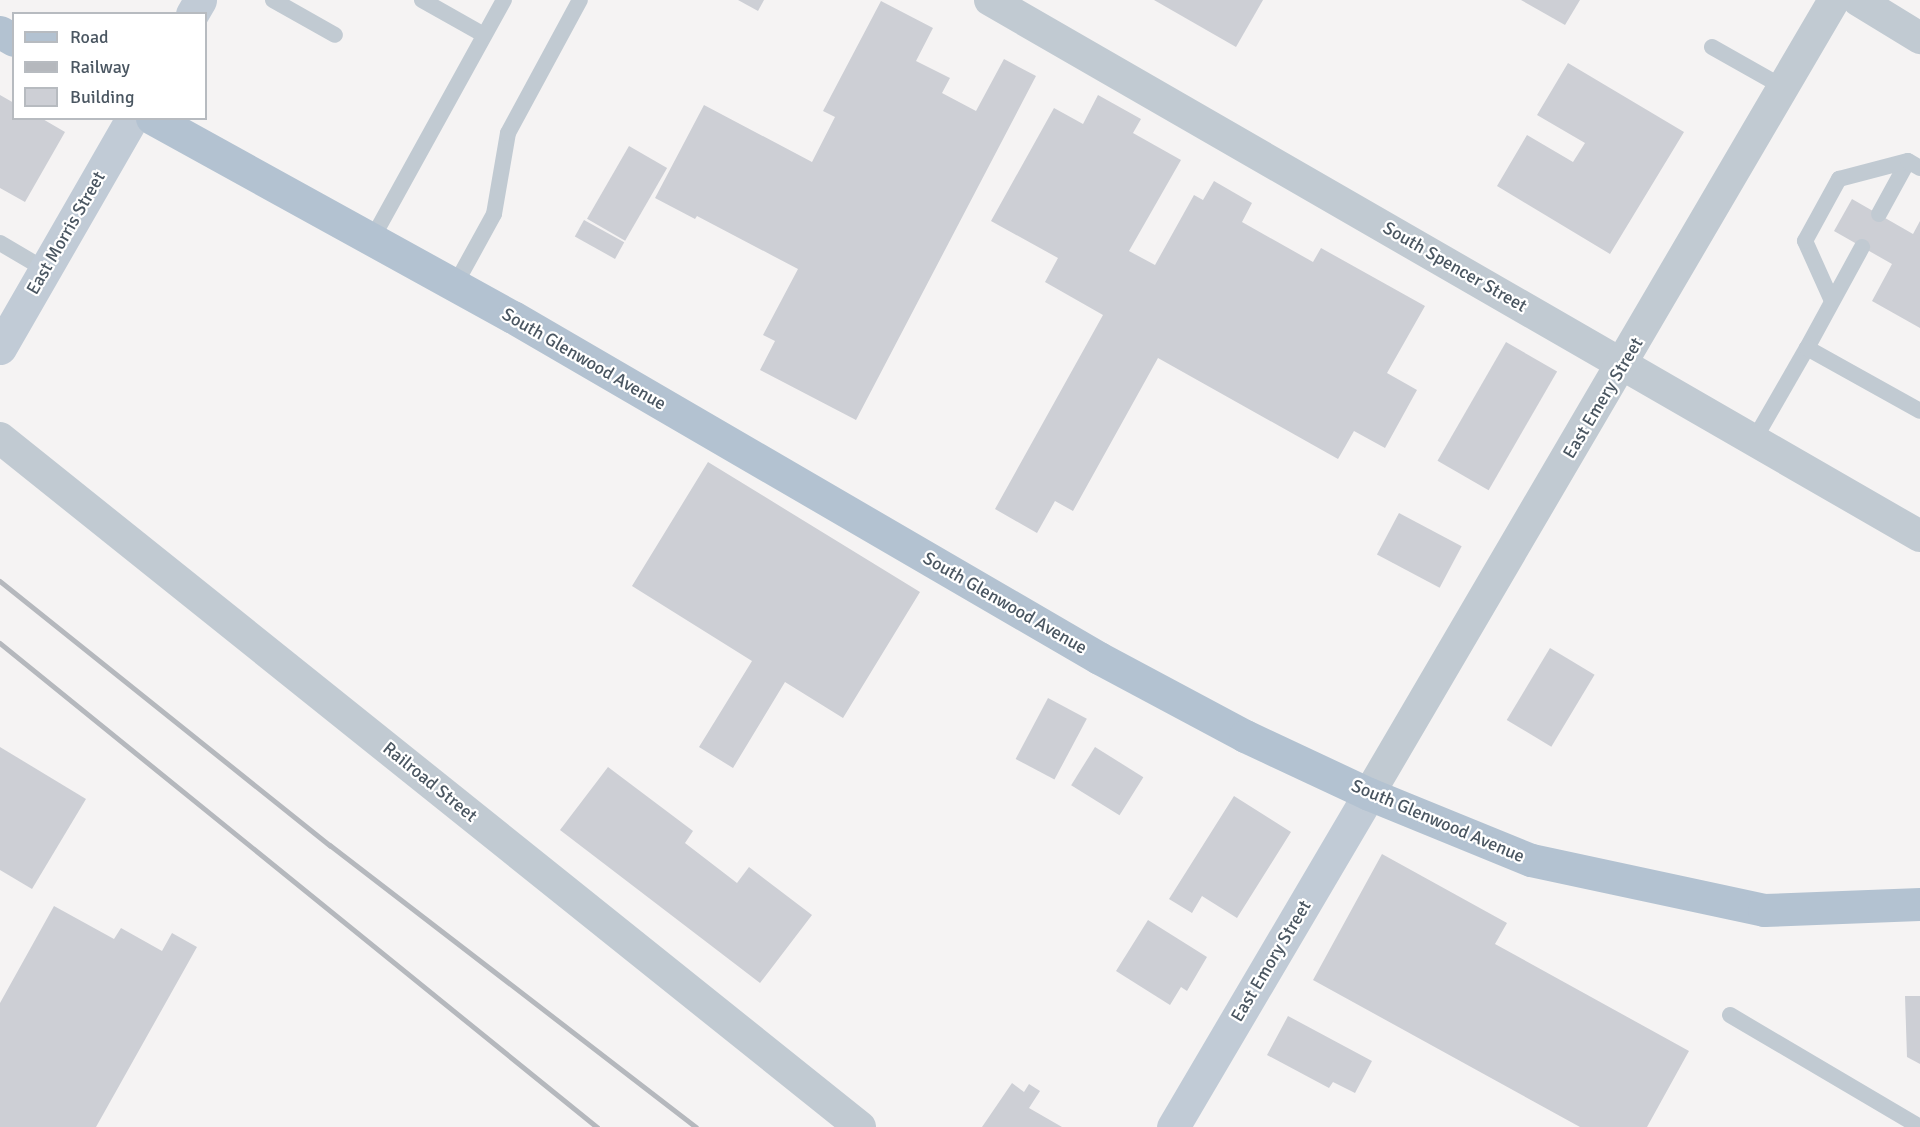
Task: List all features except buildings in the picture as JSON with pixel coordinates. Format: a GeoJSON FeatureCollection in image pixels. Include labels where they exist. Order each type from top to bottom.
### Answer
{"type":"FeatureCollection","features":[{"type":"Feature","properties":{"kind":"main road","name":"South Glenwood Avenue"},"geometry":{"type":"LineString","coordinates":[[156,120],[455,285],[1099,658],[1245,736],[1369,794],[1531,860],[1764,910],[1920,904]]}},
{"type":"Feature","properties":{"kind":"street","name":"South Spencer Street"},"geometry":{"type":"LineString","coordinates":[[990,0],[1920,536]]}},
{"type":"Feature","properties":{"kind":"street","name":"East Emery Street"},"geometry":{"type":"LineString","coordinates":[[1369,794],[1466,625],[1624,364],[1834,0]]}},
{"type":"Feature","properties":{"kind":"street"},"geometry":{"type":"LineString","coordinates":[[1858,0],[1920,38]]}},
{"type":"Feature","properties":{"kind":"street","name":"East Morris Street"},"geometry":{"type":"LineString","coordinates":[[0,348],[131,120]]}},
{"type":"Feature","properties":{"kind":"street","name":"Railroad Street"},"geometry":{"type":"LineString","coordinates":[[0,438],[860,1127]]}},
{"type":"Feature","properties":{"kind":"street","name":"East Emory Street"},"geometry":{"type":"LineString","coordinates":[[1173,1127],[1369,794]]}},
{"type":"Feature","properties":{"kind":"lane"},"geometry":{"type":"LineString","coordinates":[[273,0],[335,35]]}},
{"type":"Feature","properties":{"kind":"lane"},"geometry":{"type":"LineString","coordinates":[[422,0],[484,35]]}},
{"type":"Feature","properties":{"kind":"lane"},"geometry":{"type":"LineString","coordinates":[[372,239],[504,0]]}},
{"type":"Feature","properties":{"kind":"lane"},"geometry":{"type":"LineString","coordinates":[[455,285],[494,214],[508,133],[580,0]]}},
{"type":"Feature","properties":{"kind":"lane"},"geometry":{"type":"LineString","coordinates":[[1712,47],[1783,87]]}},
{"type":"Feature","properties":{"kind":"lane"},"geometry":{"type":"LineString","coordinates":[[1879,214],[1914,164]]}},
{"type":"Feature","properties":{"kind":"lane"},"geometry":{"type":"LineString","coordinates":[[1832,302],[1805,241],[1839,179],[1914,164]]}},
{"type":"Feature","properties":{"kind":"lane"},"geometry":{"type":"LineString","coordinates":[[1,244],[46,270]]}},
{"type":"Feature","properties":{"kind":"lane"},"geometry":{"type":"LineString","coordinates":[[1754,440],[1862,247]]}},
{"type":"Feature","properties":{"kind":"lane"},"geometry":{"type":"LineString","coordinates":[[1807,348],[1920,411]]}},
{"type":"Feature","properties":{"kind":"lane"},"geometry":{"type":"LineString","coordinates":[[1730,1015],[1920,1127]]}},
{"type":"Feature","properties":{"kind":"railway"},"geometry":{"type":"LineString","coordinates":[[0,581],[330,845],[696,1127]]}},
{"type":"Feature","properties":{"kind":"railway"},"geometry":{"type":"LineString","coordinates":[[0,643],[597,1127]]}}]}
